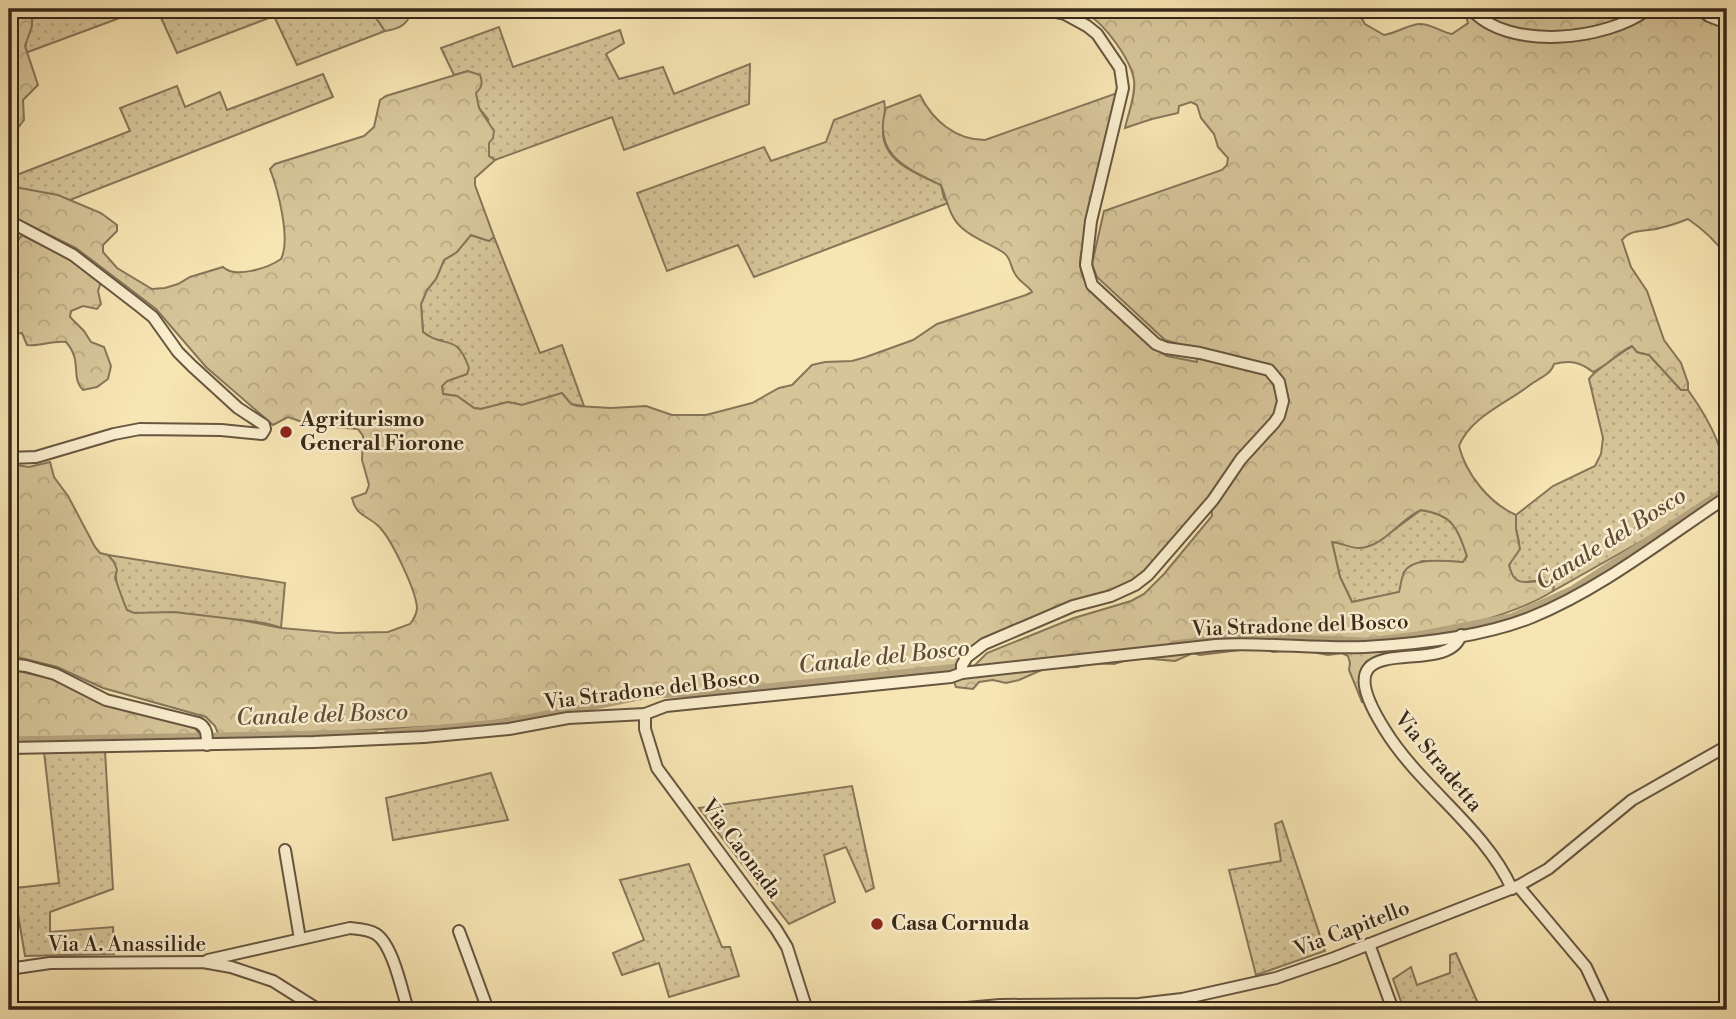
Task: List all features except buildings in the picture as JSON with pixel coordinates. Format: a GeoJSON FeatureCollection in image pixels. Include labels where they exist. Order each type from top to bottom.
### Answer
{"type":"FeatureCollection","features":[{"type":"Feature","properties":{"kind":"street"},"geometry":{"type":"LineString","coordinates":[[962,670],[967,657],[985,644],[1073,606],[1111,596],[1135,585],[1148,575],[1213,500],[1241,459],[1274,423],[1283,401],[1279,382],[1269,370],[1156,344],[1092,285],[1086,265],[1088,239],[1117,120],[1123,77],[1097,34],[1065,14],[1041,9]]}},
{"type":"Feature","properties":{"kind":"street"},"geometry":{"type":"LineString","coordinates":[[1471,9],[1490,25],[1520,33],[1562,37],[1612,26],[1648,9]]}},
{"type":"Feature","properties":{"kind":"street"},"geometry":{"type":"LineString","coordinates":[[1699,9],[1727,23]]}},
{"type":"Feature","properties":{"kind":"street"},"geometry":{"type":"LineString","coordinates":[[9,221],[73,255],[153,317],[178,352],[238,408],[264,425],[265,429],[262,434],[257,435],[221,429],[127,431],[36,457],[9,458]]}},
{"type":"Feature","properties":{"kind":"street","name":"Via Stradone del Bosco"},"geometry":{"type":"LineString","coordinates":[[9,748],[207,739],[424,737],[509,729],[568,718],[645,714],[666,706],[951,677],[962,670],[1216,645],[1250,643],[1364,647],[1461,635],[1510,625],[1565,602],[1727,497]]}},
{"type":"Feature","properties":{"kind":"street","name":"Via Stradetta"},"geometry":{"type":"LineString","coordinates":[[1461,635],[1451,649],[1429,656],[1392,657],[1380,660],[1370,668],[1364,678],[1371,709],[1391,740],[1429,787],[1499,863],[1515,888],[1586,967],[1606,1010]]}},
{"type":"Feature","properties":{"kind":"street"},"geometry":{"type":"LineString","coordinates":[[9,664],[55,674],[106,700],[198,723],[203,725],[207,739]]}},
{"type":"Feature","properties":{"kind":"street","name":"Via Caonada"},"geometry":{"type":"LineString","coordinates":[[645,714],[645,729],[657,768],[776,929],[786,947],[807,1010]]}},
{"type":"Feature","properties":{"kind":"street","name":"Via Capitello"},"geometry":{"type":"LineString","coordinates":[[944,1010],[1000,1006],[1091,1008],[1161,1002],[1221,992],[1276,978],[1515,888],[1548,869],[1632,800],[1727,746]]}},
{"type":"Feature","properties":{"kind":"street"},"geometry":{"type":"LineString","coordinates":[[285,850],[300,939]]}},
{"type":"Feature","properties":{"kind":"street"},"geometry":{"type":"LineString","coordinates":[[203,962],[349,929],[371,931],[379,936],[388,950],[408,1010]]}},
{"type":"Feature","properties":{"kind":"street"},"geometry":{"type":"LineString","coordinates":[[460,931],[488,1010]]}},
{"type":"Feature","properties":{"kind":"street"},"geometry":{"type":"LineString","coordinates":[[1369,944],[1393,1010]]}},
{"type":"Feature","properties":{"kind":"street","name":"Via A. Anassilide"},"geometry":{"type":"LineString","coordinates":[[9,969],[50,963],[203,962],[231,967],[273,981],[319,1010]]}},
{"type":"Feature","properties":{"kind":"green space"},"geometry":{"type":"Polygon","coordinates":[[[9,9],[32,9],[32,26],[25,46],[38,85],[23,100],[24,120],[9,139],[9,9]]]}},
{"type":"Feature","properties":{"kind":"green space"},"geometry":{"type":"Polygon","coordinates":[[[32,9],[144,9],[25,53],[32,9]]]}},
{"type":"Feature","properties":{"kind":"green space"},"geometry":{"type":"Polygon","coordinates":[[[157,9],[370,9],[385,31],[297,65],[274,16],[177,53],[157,9]]]}},
{"type":"Feature","properties":{"kind":"green space"},"geometry":{"type":"Polygon","coordinates":[[[370,9],[411,9],[403,25],[385,31],[370,9]]]}},
{"type":"Feature","properties":{"kind":"green space"},"geometry":{"type":"Polygon","coordinates":[[[1071,9],[1356,9],[1365,24],[1384,35],[1418,24],[1452,34],[1468,23],[1464,9],[1727,9],[1727,258],[1710,236],[1688,219],[1635,232],[1622,240],[1631,267],[1647,291],[1664,340],[1681,363],[1688,390],[1681,390],[1649,355],[1637,352],[1632,346],[1593,372],[1575,363],[1554,364],[1547,374],[1480,419],[1464,436],[1459,446],[1467,467],[1480,486],[1497,503],[1516,515],[1520,549],[1509,565],[1512,574],[1521,582],[1547,582],[1554,585],[1553,591],[1520,608],[1468,624],[1452,632],[1450,639],[1402,651],[1386,652],[1367,661],[1364,667],[1368,688],[1376,701],[1362,702],[1349,670],[1348,656],[1342,653],[1328,655],[1296,649],[1274,652],[1256,648],[1200,655],[1193,653],[1175,661],[1141,658],[1114,664],[1086,663],[1078,667],[1046,668],[1006,683],[993,680],[979,682],[973,689],[956,687],[954,682],[987,653],[1074,618],[1131,601],[1144,594],[1212,516],[1211,499],[1137,584],[1070,606],[963,659],[951,669],[733,691],[635,694],[577,708],[476,724],[220,738],[215,726],[206,717],[103,688],[57,667],[9,655],[9,464],[29,467],[50,462],[54,477],[68,496],[95,547],[114,562],[117,570],[115,578],[124,603],[127,610],[134,613],[174,612],[281,628],[338,633],[388,632],[410,624],[417,609],[409,579],[386,535],[354,505],[352,498],[366,493],[369,485],[362,460],[363,436],[358,429],[311,425],[288,417],[273,425],[206,367],[156,309],[76,248],[9,215],[9,186],[58,195],[101,213],[117,225],[117,231],[103,245],[103,252],[117,268],[152,289],[178,284],[190,277],[223,267],[235,272],[252,271],[281,259],[284,250],[282,214],[270,169],[275,164],[364,136],[374,127],[380,100],[386,96],[468,71],[480,75],[481,85],[476,93],[479,108],[494,131],[489,143],[489,156],[495,160],[475,178],[475,185],[494,237],[489,241],[471,235],[457,252],[444,260],[421,304],[423,332],[455,345],[469,368],[467,374],[447,381],[442,386],[443,394],[457,396],[474,408],[481,409],[508,402],[522,405],[562,393],[571,404],[577,406],[646,406],[672,415],[706,415],[752,403],[779,388],[792,385],[812,365],[866,357],[913,340],[937,324],[1032,292],[1016,275],[1006,255],[958,224],[941,185],[895,158],[884,137],[886,108],[920,95],[946,127],[964,137],[985,140],[1120,92],[1081,254],[1081,271],[1085,281],[1099,298],[1158,351],[1167,356],[1197,362],[1196,349],[1165,340],[1097,277],[1092,264],[1104,211],[1222,170],[1227,165],[1228,158],[1218,147],[1214,134],[1201,118],[1197,105],[1191,102],[1179,106],[1178,113],[1125,128],[1134,86],[1128,63],[1102,26],[1087,14],[1071,9]],[[1421,510],[1413,514],[1384,538],[1368,546],[1356,548],[1332,542],[1340,577],[1352,602],[1399,592],[1404,573],[1416,564],[1432,561],[1463,562],[1467,556],[1457,530],[1447,519],[1421,510]]]}},
{"type":"Feature","properties":{"kind":"green space"},"geometry":{"type":"Polygon","coordinates":[[[499,27],[513,67],[620,30],[624,43],[606,54],[619,79],[663,67],[674,94],[750,64],[749,104],[624,150],[612,117],[495,160],[489,156],[488,119],[479,108],[468,71],[454,75],[441,48],[499,27]]]}},
{"type":"Feature","properties":{"kind":"green space"},"geometry":{"type":"Polygon","coordinates":[[[323,74],[333,97],[70,200],[9,186],[9,178],[130,131],[120,108],[177,86],[185,107],[220,92],[227,110],[323,74]]]}},
{"type":"Feature","properties":{"kind":"green space"},"geometry":{"type":"Polygon","coordinates":[[[884,101],[883,135],[890,154],[905,167],[941,185],[948,203],[754,277],[738,245],[667,271],[637,193],[764,147],[771,161],[826,142],[834,120],[884,101]]]}},
{"type":"Feature","properties":{"kind":"green space"},"geometry":{"type":"Polygon","coordinates":[[[22,235],[69,259],[101,282],[98,291],[101,304],[97,309],[83,306],[71,311],[70,317],[91,342],[104,347],[111,366],[108,379],[97,387],[83,390],[79,385],[74,356],[66,342],[27,345],[22,333],[9,334],[9,248],[22,235]]]}},
{"type":"Feature","properties":{"kind":"green space"},"geometry":{"type":"Polygon","coordinates":[[[470,235],[489,241],[494,237],[540,353],[562,345],[584,406],[571,404],[566,399],[522,405],[508,402],[481,409],[474,408],[457,396],[443,394],[442,386],[447,381],[467,374],[442,340],[435,340],[423,332],[421,304],[444,260],[457,252],[470,235]]]}},
{"type":"Feature","properties":{"kind":"green space"},"geometry":{"type":"Polygon","coordinates":[[[1633,346],[1637,352],[1649,355],[1681,390],[1688,390],[1696,401],[1710,424],[1720,449],[1727,487],[1663,529],[1553,591],[1553,585],[1541,580],[1519,583],[1513,579],[1509,566],[1519,542],[1516,515],[1553,486],[1595,466],[1601,454],[1603,438],[1589,379],[1633,346]]]}},
{"type":"Feature","properties":{"kind":"green space"},"geometry":{"type":"Polygon","coordinates":[[[1421,510],[1441,515],[1453,524],[1467,556],[1463,562],[1422,561],[1404,572],[1400,592],[1352,602],[1340,577],[1332,542],[1365,547],[1377,542],[1421,510]]]}},
{"type":"Feature","properties":{"kind":"green space"},"geometry":{"type":"Polygon","coordinates":[[[108,555],[285,583],[281,628],[258,622],[187,614],[130,612],[120,598],[114,567],[108,555]]]}},
{"type":"Feature","properties":{"kind":"green space"},"geometry":{"type":"Polygon","coordinates":[[[9,669],[53,679],[98,700],[192,723],[199,734],[199,741],[9,740],[9,669]]]}},
{"type":"Feature","properties":{"kind":"green space"},"geometry":{"type":"Polygon","coordinates":[[[105,751],[113,889],[50,912],[50,932],[113,927],[114,954],[25,956],[16,888],[59,883],[44,752],[105,751]]]}},
{"type":"Feature","properties":{"kind":"green space"},"geometry":{"type":"Polygon","coordinates":[[[491,773],[508,820],[393,840],[386,798],[491,773]]]}},
{"type":"Feature","properties":{"kind":"green space"},"geometry":{"type":"Polygon","coordinates":[[[852,786],[874,888],[866,892],[846,847],[824,855],[835,902],[789,924],[699,808],[852,786]]]}},
{"type":"Feature","properties":{"kind":"green space"},"geometry":{"type":"Polygon","coordinates":[[[1282,821],[1325,951],[1256,975],[1229,870],[1281,861],[1275,824],[1282,821]]]}},
{"type":"Feature","properties":{"kind":"green space"},"geometry":{"type":"Polygon","coordinates":[[[689,864],[722,947],[730,947],[739,976],[669,997],[659,963],[622,975],[613,953],[644,940],[620,880],[689,864]]]}},
{"type":"Feature","properties":{"kind":"green space"},"geometry":{"type":"Polygon","coordinates":[[[1456,953],[1481,1010],[1404,1010],[1393,979],[1411,967],[1417,985],[1450,973],[1450,955],[1456,953]]]}},
{"type":"Feature","properties":{"kind":"waterway","name":"Canale del Bosco"},"geometry":{"type":"LineString","coordinates":[[1173,645],[1244,637],[1367,642],[1418,636],[1511,618],[1573,590],[1727,490]]}},
{"type":"Feature","properties":{"kind":"waterway","name":"Canale del Bosco"},"geometry":{"type":"LineString","coordinates":[[388,734],[508,723],[648,694],[738,691],[968,667]]}},
{"type":"Feature","properties":{"kind":"waterway","name":"Canale del Bosco"},"geometry":{"type":"LineString","coordinates":[[9,741],[374,734]]}},
{"type":"Feature","properties":{"kind":"place","name":"Agriturismo General Fiorone"},"geometry":{"type":"Point","coordinates":[286,432]}},
{"type":"Feature","properties":{"kind":"place","name":"Casa Cornuda"},"geometry":{"type":"Point","coordinates":[877,924]}}]}
